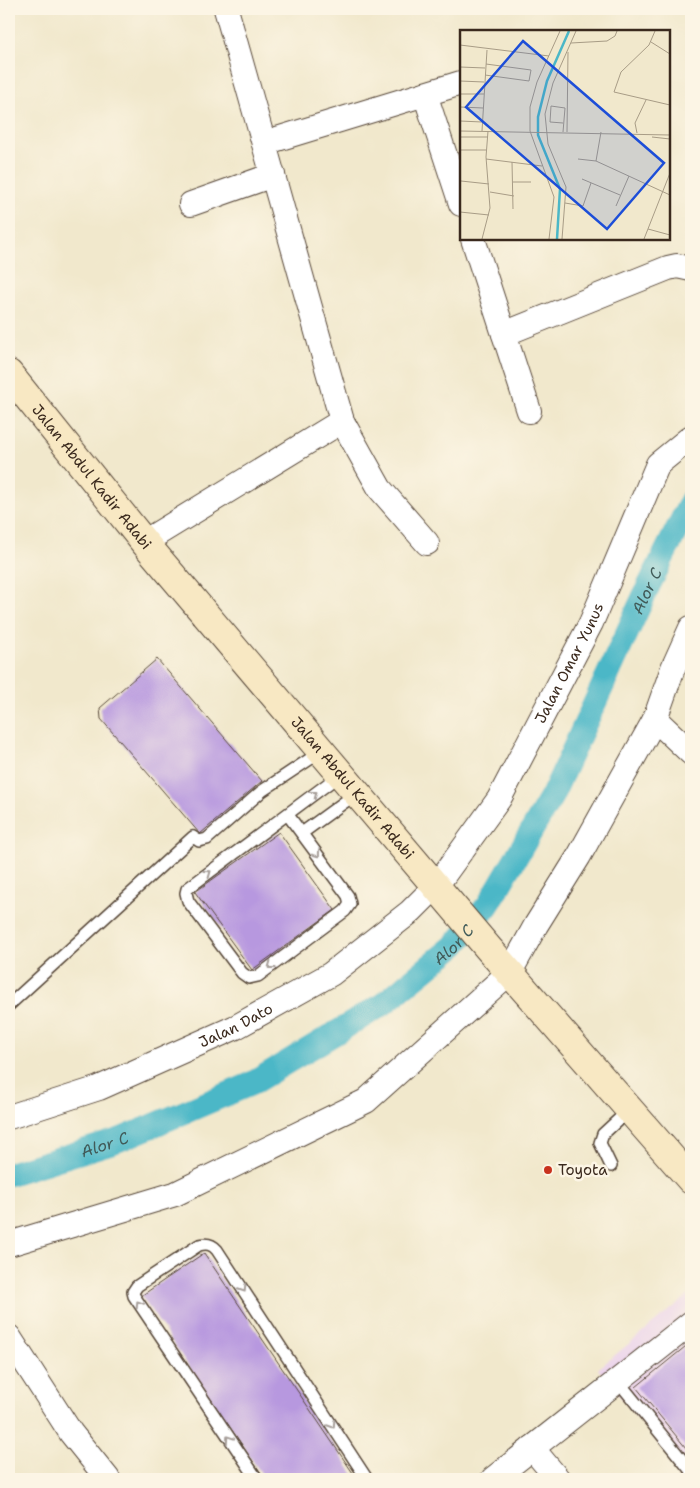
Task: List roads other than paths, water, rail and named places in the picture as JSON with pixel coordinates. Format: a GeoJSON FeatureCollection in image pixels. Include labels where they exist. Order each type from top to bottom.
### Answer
{"type":"FeatureCollection","features":[{"type":"Feature","properties":{"kind":"main road","name":"Jalan Abdul Kadir Adabi"},"geometry":{"type":"LineString","coordinates":[[13,376],[144,542],[489,948],[691,1180]]}},
{"type":"Feature","properties":{"kind":"street"},"geometry":{"type":"LineString","coordinates":[[226,9],[342,421],[380,489],[426,543]]}},
{"type":"Feature","properties":{"kind":"street"},"geometry":{"type":"LineString","coordinates":[[264,143],[460,83]]}},
{"type":"Feature","properties":{"kind":"street"},"geometry":{"type":"LineString","coordinates":[[425,94],[460,201]]}},
{"type":"Feature","properties":{"kind":"street"},"geometry":{"type":"LineString","coordinates":[[191,204],[273,175]]}},
{"type":"Feature","properties":{"kind":"street"},"geometry":{"type":"LineString","coordinates":[[473,240],[529,411]]}},
{"type":"Feature","properties":{"kind":"street"},"geometry":{"type":"LineString","coordinates":[[504,334],[668,268],[685,267],[691,269]]}},
{"type":"Feature","properties":{"kind":"street"},"geometry":{"type":"LineString","coordinates":[[144,542],[342,421]]}},
{"type":"Feature","properties":{"kind":"street","name":"Jalan Omar Yunus"},"geometry":{"type":"LineString","coordinates":[[444,895],[499,799],[591,623],[658,464],[691,437]]}},
{"type":"Feature","properties":{"kind":"street"},"geometry":{"type":"LineString","coordinates":[[9,1244],[175,1194],[366,1101],[510,972],[536,925],[579,856],[655,719],[673,668],[691,628]]}},
{"type":"Feature","properties":{"kind":"street"},"geometry":{"type":"LineString","coordinates":[[655,719],[691,753]]}},
{"type":"Feature","properties":{"kind":"street","name":"Jalan Dato"},"geometry":{"type":"LineString","coordinates":[[9,1117],[99,1088],[236,1026],[330,974],[410,912],[444,895]]}},
{"type":"Feature","properties":{"kind":"street"},"geometry":{"type":"LineString","coordinates":[[493,1479],[691,1323]]}},
{"type":"Feature","properties":{"kind":"street"},"geometry":{"type":"LineString","coordinates":[[9,1337],[71,1433],[108,1479]]}},
{"type":"Feature","properties":{"kind":"street"},"geometry":{"type":"LineString","coordinates":[[532,1448],[558,1479]]}},
{"type":"Feature","properties":{"kind":"lane"},"geometry":{"type":"LineString","coordinates":[[9,1005],[193,837],[200,841],[207,839],[262,791],[322,751]]}},
{"type":"Feature","properties":{"kind":"lane"},"geometry":{"type":"LineString","coordinates":[[288,815],[348,896],[350,904],[345,911],[258,976],[249,978],[242,973],[188,901],[186,893],[190,886],[288,815],[349,783]]}},
{"type":"Feature","properties":{"kind":"lane"},"geometry":{"type":"LineString","coordinates":[[302,834],[349,783]]}},
{"type":"Feature","properties":{"kind":"lane"},"geometry":{"type":"LineString","coordinates":[[611,1166],[600,1143],[603,1134],[630,1110]]}},
{"type":"Feature","properties":{"kind":"lane"},"geometry":{"type":"LineString","coordinates":[[257,1479],[133,1292],[137,1286],[199,1245],[214,1246],[217,1250],[367,1479]]}},
{"type":"Feature","properties":{"kind":"lane"},"geometry":{"type":"LineString","coordinates":[[618,1381],[691,1471]]}},
{"type":"Feature","properties":{"kind":"waterway","name":"Alor C"},"geometry":{"type":"LineString","coordinates":[[9,1174],[119,1140],[251,1084],[382,1005],[455,945],[488,905],[552,796],[649,585],[691,501]]}},
{"type":"Feature","properties":{"kind":"place","name":"Toyota"},"geometry":{"type":"Point","coordinates":[548,1170]}}]}
